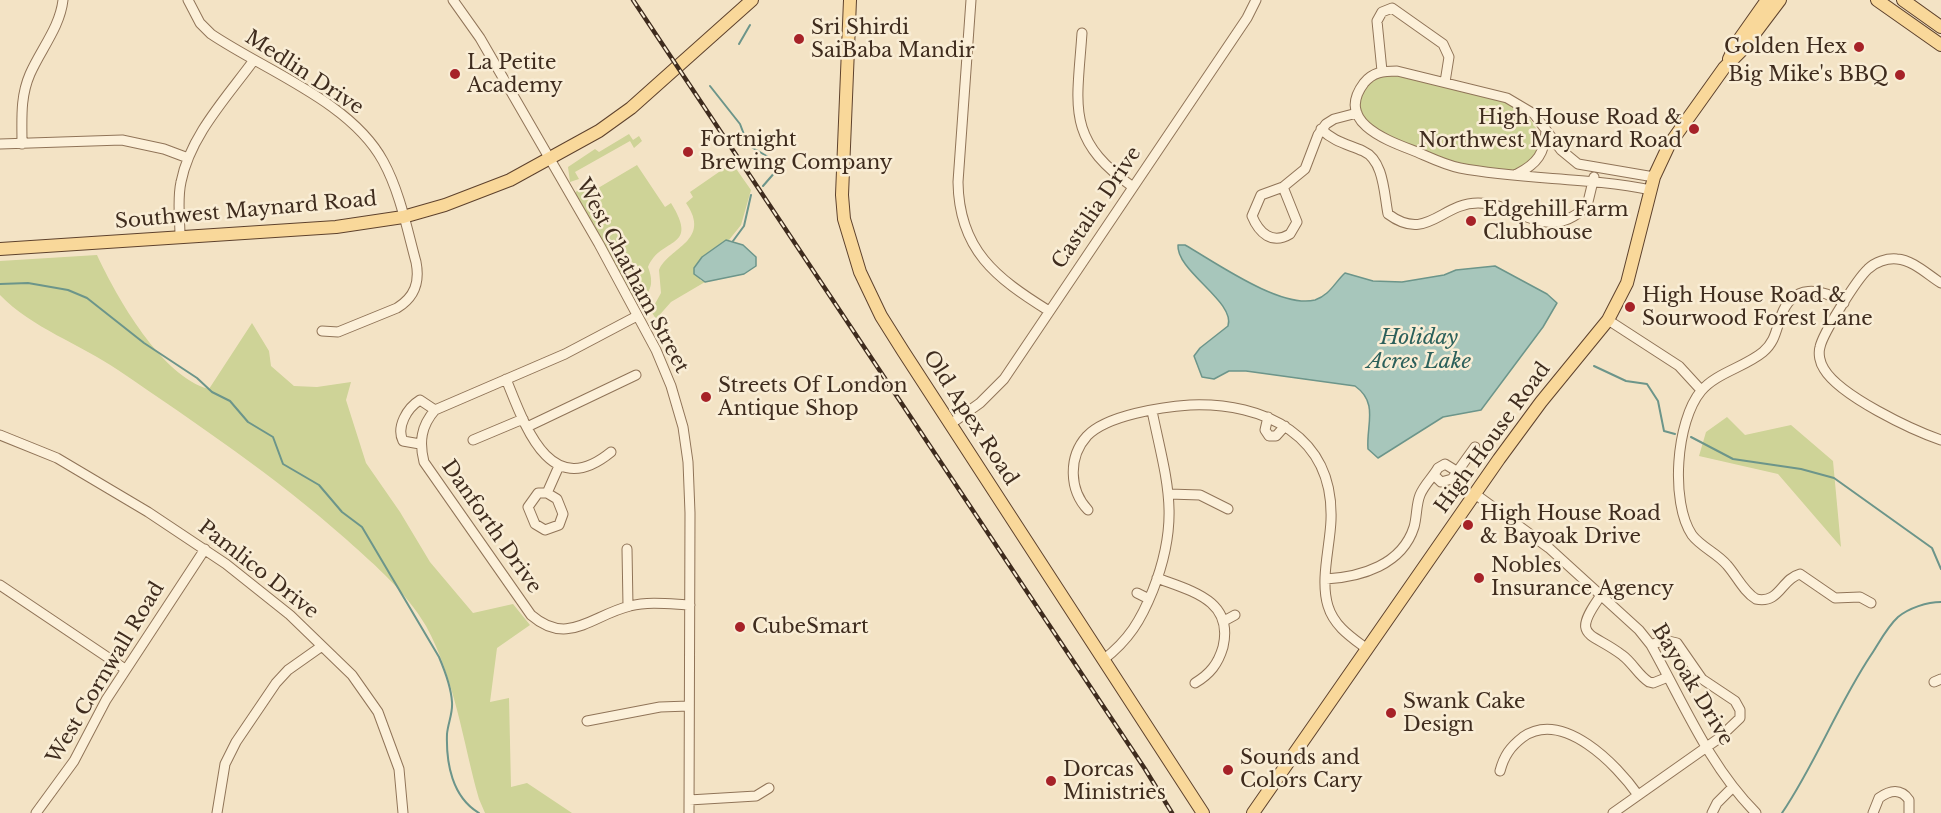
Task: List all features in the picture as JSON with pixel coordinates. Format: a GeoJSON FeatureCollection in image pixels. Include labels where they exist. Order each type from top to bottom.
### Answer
{"type":"FeatureCollection","features":[{"type":"Feature","properties":{"kind":"main road","name":"Southwest Maynard Road"},"geometry":{"type":"LineString","coordinates":[[0,249],[336,227],[403,217],[485,191],[599,131],[631,108],[715,30],[752,0]]}},
{"type":"Feature","properties":{"kind":"main road","name":"Old Apex Road"},"geometry":{"type":"LineString","coordinates":[[850,0],[842,195],[850,245],[881,316],[1203,813]]}},
{"type":"Feature","properties":{"kind":"main road","name":"High House Road"},"geometry":{"type":"LineString","coordinates":[[1253,813],[1541,402],[1608,320],[1627,283],[1653,183],[1669,145],[1724,68],[1736,44],[1767,0]]}},
{"type":"Feature","properties":{"kind":"main road","name":"High House Road"},"geometry":{"type":"LineString","coordinates":[[1724,68],[1743,49],[1780,0]]}},
{"type":"Feature","properties":{"kind":"main road"},"geometry":{"type":"LineString","coordinates":[[1876,0],[1941,45]]}},
{"type":"Feature","properties":{"kind":"main road"},"geometry":{"type":"LineString","coordinates":[[1903,0],[1941,27]]}},
{"type":"Feature","properties":{"kind":"street"},"geometry":{"type":"LineString","coordinates":[[22,144],[21,109],[26,86],[55,27],[63,0]]}},
{"type":"Feature","properties":{"kind":"street","name":"Medlin Drive"},"geometry":{"type":"LineString","coordinates":[[188,0],[205,28],[340,113],[361,132],[384,162],[403,217],[418,273],[416,288],[410,297],[397,308],[338,332],[322,331]]}},
{"type":"Feature","properties":{"kind":"street","name":"West Chatham Street"},"geometry":{"type":"LineString","coordinates":[[453,0],[480,38],[599,244],[671,386],[683,427],[689,473],[689,813]]}},
{"type":"Feature","properties":{"kind":"street"},"geometry":{"type":"LineString","coordinates":[[971,0],[958,182],[963,222],[974,246],[991,270],[1049,311]]}},
{"type":"Feature","properties":{"kind":"street","name":"Castalia Drive"},"geometry":{"type":"LineString","coordinates":[[952,423],[980,403],[999,385],[1247,18],[1256,0]]}},
{"type":"Feature","properties":{"kind":"street"},"geometry":{"type":"LineString","coordinates":[[1382,71],[1377,21],[1382,12],[1392,8],[1443,44],[1449,57],[1445,81]]}},
{"type":"Feature","properties":{"kind":"street"},"geometry":{"type":"LineString","coordinates":[[1082,33],[1078,93],[1081,125],[1087,142],[1102,164],[1133,187]]}},
{"type":"Feature","properties":{"kind":"street"},"geometry":{"type":"LineString","coordinates":[[180,237],[179,194],[188,158],[199,136],[254,60]]}},
{"type":"Feature","properties":{"kind":"street"},"geometry":{"type":"LineString","coordinates":[[1382,71],[1396,71],[1495,94],[1518,103],[1534,114],[1570,159],[1653,183],[1594,182],[1466,169],[1444,163],[1373,133],[1357,113],[1356,104],[1362,86],[1370,77],[1382,71]]}},
{"type":"Feature","properties":{"kind":"street"},"geometry":{"type":"LineString","coordinates":[[1283,187],[1297,222],[1285,237],[1269,237],[1255,223],[1252,216],[1253,209],[1261,195],[1283,187],[1305,169],[1321,129],[1334,119],[1357,113]]}},
{"type":"Feature","properties":{"kind":"street"},"geometry":{"type":"LineString","coordinates":[[1321,129],[1336,141],[1363,151],[1374,159],[1388,214],[1402,224],[1424,224],[1458,207],[1477,203],[1493,206],[1530,220],[1558,222],[1569,220],[1587,206],[1594,182],[1595,168]]}},
{"type":"Feature","properties":{"kind":"street"},"geometry":{"type":"LineString","coordinates":[[1516,174],[1530,168],[1540,157],[1546,130]]}},
{"type":"Feature","properties":{"kind":"street"},"geometry":{"type":"LineString","coordinates":[[0,144],[122,140],[164,149],[188,158]]}},
{"type":"Feature","properties":{"kind":"street"},"geometry":{"type":"LineString","coordinates":[[1941,283],[1909,262],[1890,259],[1874,264],[1865,271],[1821,342],[1819,349],[1824,369],[1838,384],[1902,425],[1941,440]]}},
{"type":"Feature","properties":{"kind":"street"},"geometry":{"type":"LineString","coordinates":[[1845,303],[1820,291],[1799,294],[1785,307],[1774,339],[1764,352],[1701,390],[1684,425],[1680,454],[1680,503],[1693,536],[1723,560],[1756,599],[1770,598],[1780,592],[1790,578],[1800,574],[1835,598],[1860,597],[1871,603]]}},
{"type":"Feature","properties":{"kind":"street"},"geometry":{"type":"LineString","coordinates":[[435,410],[420,400],[409,409],[400,431],[403,441],[420,444],[424,426],[435,410],[565,354],[637,316]]}},
{"type":"Feature","properties":{"kind":"street"},"geometry":{"type":"LineString","coordinates":[[1608,320],[1679,366],[1701,390]]}},
{"type":"Feature","properties":{"kind":"street"},"geometry":{"type":"LineString","coordinates":[[473,440],[525,423],[636,375]]}},
{"type":"Feature","properties":{"kind":"street"},"geometry":{"type":"LineString","coordinates":[[506,379],[525,423],[546,456],[559,466],[574,469],[587,468],[611,452]]}},
{"type":"Feature","properties":{"kind":"street"},"geometry":{"type":"LineString","coordinates":[[1088,510],[1078,499],[1073,474],[1083,442],[1096,429],[1107,423],[1181,406],[1216,405],[1246,410],[1268,417],[1285,426],[1306,443],[1324,473],[1331,510],[1326,579],[1327,601],[1332,616],[1340,628],[1367,649]]}},
{"type":"Feature","properties":{"kind":"street"},"geometry":{"type":"LineString","coordinates":[[1103,660],[1132,633],[1158,578],[1170,531],[1169,494],[1152,411]]}},
{"type":"Feature","properties":{"kind":"street"},"geometry":{"type":"LineString","coordinates":[[1268,417],[1266,430],[1269,436],[1276,436],[1285,426]]}},
{"type":"Feature","properties":{"kind":"street","name":"Pamlico Drive"},"geometry":{"type":"LineString","coordinates":[[0,435],[73,466],[205,549],[290,615],[366,692],[385,727],[399,769],[403,813]]}},
{"type":"Feature","properties":{"kind":"street","name":"Danforth Drive"},"geometry":{"type":"LineString","coordinates":[[420,444],[424,462],[531,615],[540,623],[551,628],[571,630],[628,606],[643,603],[690,605]]}},
{"type":"Feature","properties":{"kind":"street"},"geometry":{"type":"LineString","coordinates":[[1434,477],[1441,482],[1449,481],[1475,447]]}},
{"type":"Feature","properties":{"kind":"street"},"geometry":{"type":"LineString","coordinates":[[1326,579],[1345,577],[1379,568],[1392,560],[1411,534],[1420,495],[1434,477],[1436,470],[1442,465],[1448,465],[1458,472]]}},
{"type":"Feature","properties":{"kind":"street"},"geometry":{"type":"LineString","coordinates":[[548,493],[559,466]]}},
{"type":"Feature","properties":{"kind":"street"},"geometry":{"type":"LineString","coordinates":[[1169,494],[1200,495],[1228,509]]}},
{"type":"Feature","properties":{"kind":"street","name":"Bayoak Drive"},"geometry":{"type":"LineString","coordinates":[[1475,494],[1549,548],[1602,594],[1651,645],[1706,747],[1733,787],[1756,813]]}},
{"type":"Feature","properties":{"kind":"street","name":"West Cornwall Road"},"geometry":{"type":"LineString","coordinates":[[36,813],[74,761],[125,669],[205,549]]}},
{"type":"Feature","properties":{"kind":"street"},"geometry":{"type":"LineString","coordinates":[[627,549],[628,606]]}},
{"type":"Feature","properties":{"kind":"street"},"geometry":{"type":"LineString","coordinates":[[1158,578],[1203,596],[1215,607],[1224,621],[1224,640],[1217,662],[1207,675],[1195,683]]}},
{"type":"Feature","properties":{"kind":"street"},"geometry":{"type":"LineString","coordinates":[[0,585],[125,669]]}},
{"type":"Feature","properties":{"kind":"street"},"geometry":{"type":"LineString","coordinates":[[1137,593],[1149,598]]}},
{"type":"Feature","properties":{"kind":"street"},"geometry":{"type":"LineString","coordinates":[[1602,594],[1589,611],[1586,620],[1585,628],[1589,636],[1620,653],[1649,682],[1653,684],[1668,677]]}},
{"type":"Feature","properties":{"kind":"street"},"geometry":{"type":"LineString","coordinates":[[1224,621],[1235,615]]}},
{"type":"Feature","properties":{"kind":"street"},"geometry":{"type":"LineString","coordinates":[[1613,813],[1736,725],[1740,718],[1739,705],[1702,679],[1677,643],[1664,640],[1651,645]]}},
{"type":"Feature","properties":{"kind":"street"},"geometry":{"type":"LineString","coordinates":[[217,813],[225,764],[236,742],[276,683],[288,670],[322,646]]}},
{"type":"Feature","properties":{"kind":"street"},"geometry":{"type":"LineString","coordinates":[[587,721],[660,707],[689,706]]}},
{"type":"Feature","properties":{"kind":"street"},"geometry":{"type":"LineString","coordinates":[[1500,771],[1507,752],[1521,739],[1530,733],[1556,730],[1573,736],[1609,760],[1624,775],[1638,795]]}},
{"type":"Feature","properties":{"kind":"street"},"geometry":{"type":"LineString","coordinates":[[1712,813],[1717,803],[1733,787]]}},
{"type":"Feature","properties":{"kind":"street"},"geometry":{"type":"LineString","coordinates":[[689,800],[756,796],[769,788]]}},
{"type":"Feature","properties":{"kind":"street"},"geometry":{"type":"LineString","coordinates":[[1873,813],[1879,798],[1894,791],[1900,792],[1909,800],[1909,813]]}},
{"type":"Feature","properties":{"kind":"green space"},"geometry":{"type":"Polygon","coordinates":[[[1388,74],[1471,89],[1516,107],[1535,125],[1540,141],[1536,156],[1514,170],[1482,169],[1439,158],[1377,132],[1369,127],[1362,118],[1360,100],[1371,79],[1388,74]]]}},
{"type":"Feature","properties":{"kind":"green space"},"geometry":{"type":"Polygon","coordinates":[[[629,134],[633,140],[639,136],[642,141],[634,148],[630,141],[575,172],[579,179],[570,182],[568,167],[595,149],[599,152],[629,134]]]}},
{"type":"Feature","properties":{"kind":"green space"},"geometry":{"type":"Polygon","coordinates":[[[732,163],[751,190],[741,225],[729,240],[702,257],[700,280],[705,282],[671,302],[656,319],[651,311],[661,293],[659,270],[664,262],[692,235],[693,216],[686,203],[693,197],[690,192],[732,163]]]}},
{"type":"Feature","properties":{"kind":"green space"},"geometry":{"type":"Polygon","coordinates":[[[637,165],[665,207],[671,203],[679,218],[681,228],[680,236],[654,257],[648,267],[651,285],[641,299],[634,298],[575,193],[582,185],[588,194],[637,165]]]}},
{"type":"Feature","properties":{"kind":"green space"},"geometry":{"type":"Polygon","coordinates":[[[97,255],[116,292],[143,334],[174,369],[192,382],[209,389],[252,323],[269,351],[271,366],[294,386],[317,387],[351,382],[346,400],[366,463],[400,512],[430,562],[473,613],[513,604],[530,625],[497,648],[490,702],[509,698],[511,787],[527,783],[572,813],[485,813],[479,799],[451,689],[436,646],[418,614],[390,580],[320,517],[235,451],[118,370],[27,317],[0,295],[0,261],[97,255]]]}},
{"type":"Feature","properties":{"kind":"green space"},"geometry":{"type":"Polygon","coordinates":[[[1727,417],[1745,435],[1791,425],[1833,461],[1841,547],[1778,474],[1699,456],[1706,432],[1727,417]]]}},
{"type":"Feature","properties":{"kind":"water"},"geometry":{"type":"Polygon","coordinates":[[[726,240],[743,245],[756,257],[756,266],[744,274],[705,282],[694,274],[694,268],[702,257],[726,240]]]}},
{"type":"Feature","properties":{"kind":"water","name":"Holiday Acres Lake"},"geometry":{"type":"Polygon","coordinates":[[[1178,245],[1185,245],[1267,291],[1301,301],[1320,298],[1345,273],[1373,281],[1402,282],[1444,275],[1456,270],[1495,266],[1547,294],[1557,303],[1543,327],[1481,410],[1443,417],[1378,458],[1368,449],[1370,415],[1367,400],[1355,386],[1246,371],[1229,371],[1214,379],[1202,377],[1194,356],[1200,348],[1228,326],[1228,317],[1215,297],[1186,265],[1180,255],[1178,245]]]}},
{"type":"Feature","properties":{"kind":"waterway"},"geometry":{"type":"LineString","coordinates":[[739,44],[750,25]]}},
{"type":"Feature","properties":{"kind":"waterway"},"geometry":{"type":"LineString","coordinates":[[710,86],[740,124],[748,145],[775,161],[776,171],[763,186]]}},
{"type":"Feature","properties":{"kind":"waterway"},"geometry":{"type":"LineString","coordinates":[[733,241],[744,226],[751,195]]}},
{"type":"Feature","properties":{"kind":"waterway"},"geometry":{"type":"LineString","coordinates":[[0,284],[28,283],[68,290],[87,298],[144,343],[197,378],[212,392],[230,401],[248,422],[273,437],[283,464],[319,485],[342,512],[362,527],[439,657],[449,684],[452,702],[447,734],[452,778],[462,798],[479,813]]}},
{"type":"Feature","properties":{"kind":"waterway"},"geometry":{"type":"LineString","coordinates":[[1594,366],[1626,381],[1647,384],[1658,401],[1664,431],[1675,434]]}},
{"type":"Feature","properties":{"kind":"waterway"},"geometry":{"type":"LineString","coordinates":[[1691,437],[1733,459],[1801,469],[1834,478],[1932,548],[1941,569]]}},
{"type":"Feature","properties":{"kind":"waterway"},"geometry":{"type":"LineString","coordinates":[[1782,813],[1859,674],[1890,625],[1913,608],[1941,602]]}},
{"type":"Feature","properties":{"kind":"railway"},"geometry":{"type":"LineString","coordinates":[[633,0],[1145,769],[1172,813]]}},
{"type":"Feature","properties":{"kind":"place","name":"Sri Shirdi SaiBaba Mandir"},"geometry":{"type":"Point","coordinates":[799,39]}},
{"type":"Feature","properties":{"kind":"place","name":"Golden Hex"},"geometry":{"type":"Point","coordinates":[1859,47]}},
{"type":"Feature","properties":{"kind":"place","name":"La Petite Academy"},"geometry":{"type":"Point","coordinates":[455,74]}},
{"type":"Feature","properties":{"kind":"place","name":"Big Mike's BBQ"},"geometry":{"type":"Point","coordinates":[1900,75]}},
{"type":"Feature","properties":{"kind":"place","name":"High House Road & Northwest Maynard Road"},"geometry":{"type":"Point","coordinates":[1694,129]}},
{"type":"Feature","properties":{"kind":"place","name":"Fortnight Brewing Company"},"geometry":{"type":"Point","coordinates":[688,152]}},
{"type":"Feature","properties":{"kind":"place","name":"Edgehill Farm Clubhouse"},"geometry":{"type":"Point","coordinates":[1471,221]}},
{"type":"Feature","properties":{"kind":"place","name":"High House Road & Sourwood Forest Lane"},"geometry":{"type":"Point","coordinates":[1630,307]}},
{"type":"Feature","properties":{"kind":"place","name":"Streets Of London Antique Shop"},"geometry":{"type":"Point","coordinates":[706,397]}},
{"type":"Feature","properties":{"kind":"place","name":"High House Road & Bayoak Drive"},"geometry":{"type":"Point","coordinates":[1468,525]}},
{"type":"Feature","properties":{"kind":"place","name":"Nobles Insurance Agency"},"geometry":{"type":"Point","coordinates":[1479,578]}},
{"type":"Feature","properties":{"kind":"place","name":"CubeSmart"},"geometry":{"type":"Point","coordinates":[740,627]}},
{"type":"Feature","properties":{"kind":"place","name":"Swank Cake Design"},"geometry":{"type":"Point","coordinates":[1391,713]}},
{"type":"Feature","properties":{"kind":"place","name":"Sounds and Colors Cary"},"geometry":{"type":"Point","coordinates":[1228,770]}},
{"type":"Feature","properties":{"kind":"place","name":"Dorcas Ministries"},"geometry":{"type":"Point","coordinates":[1051,781]}}]}
